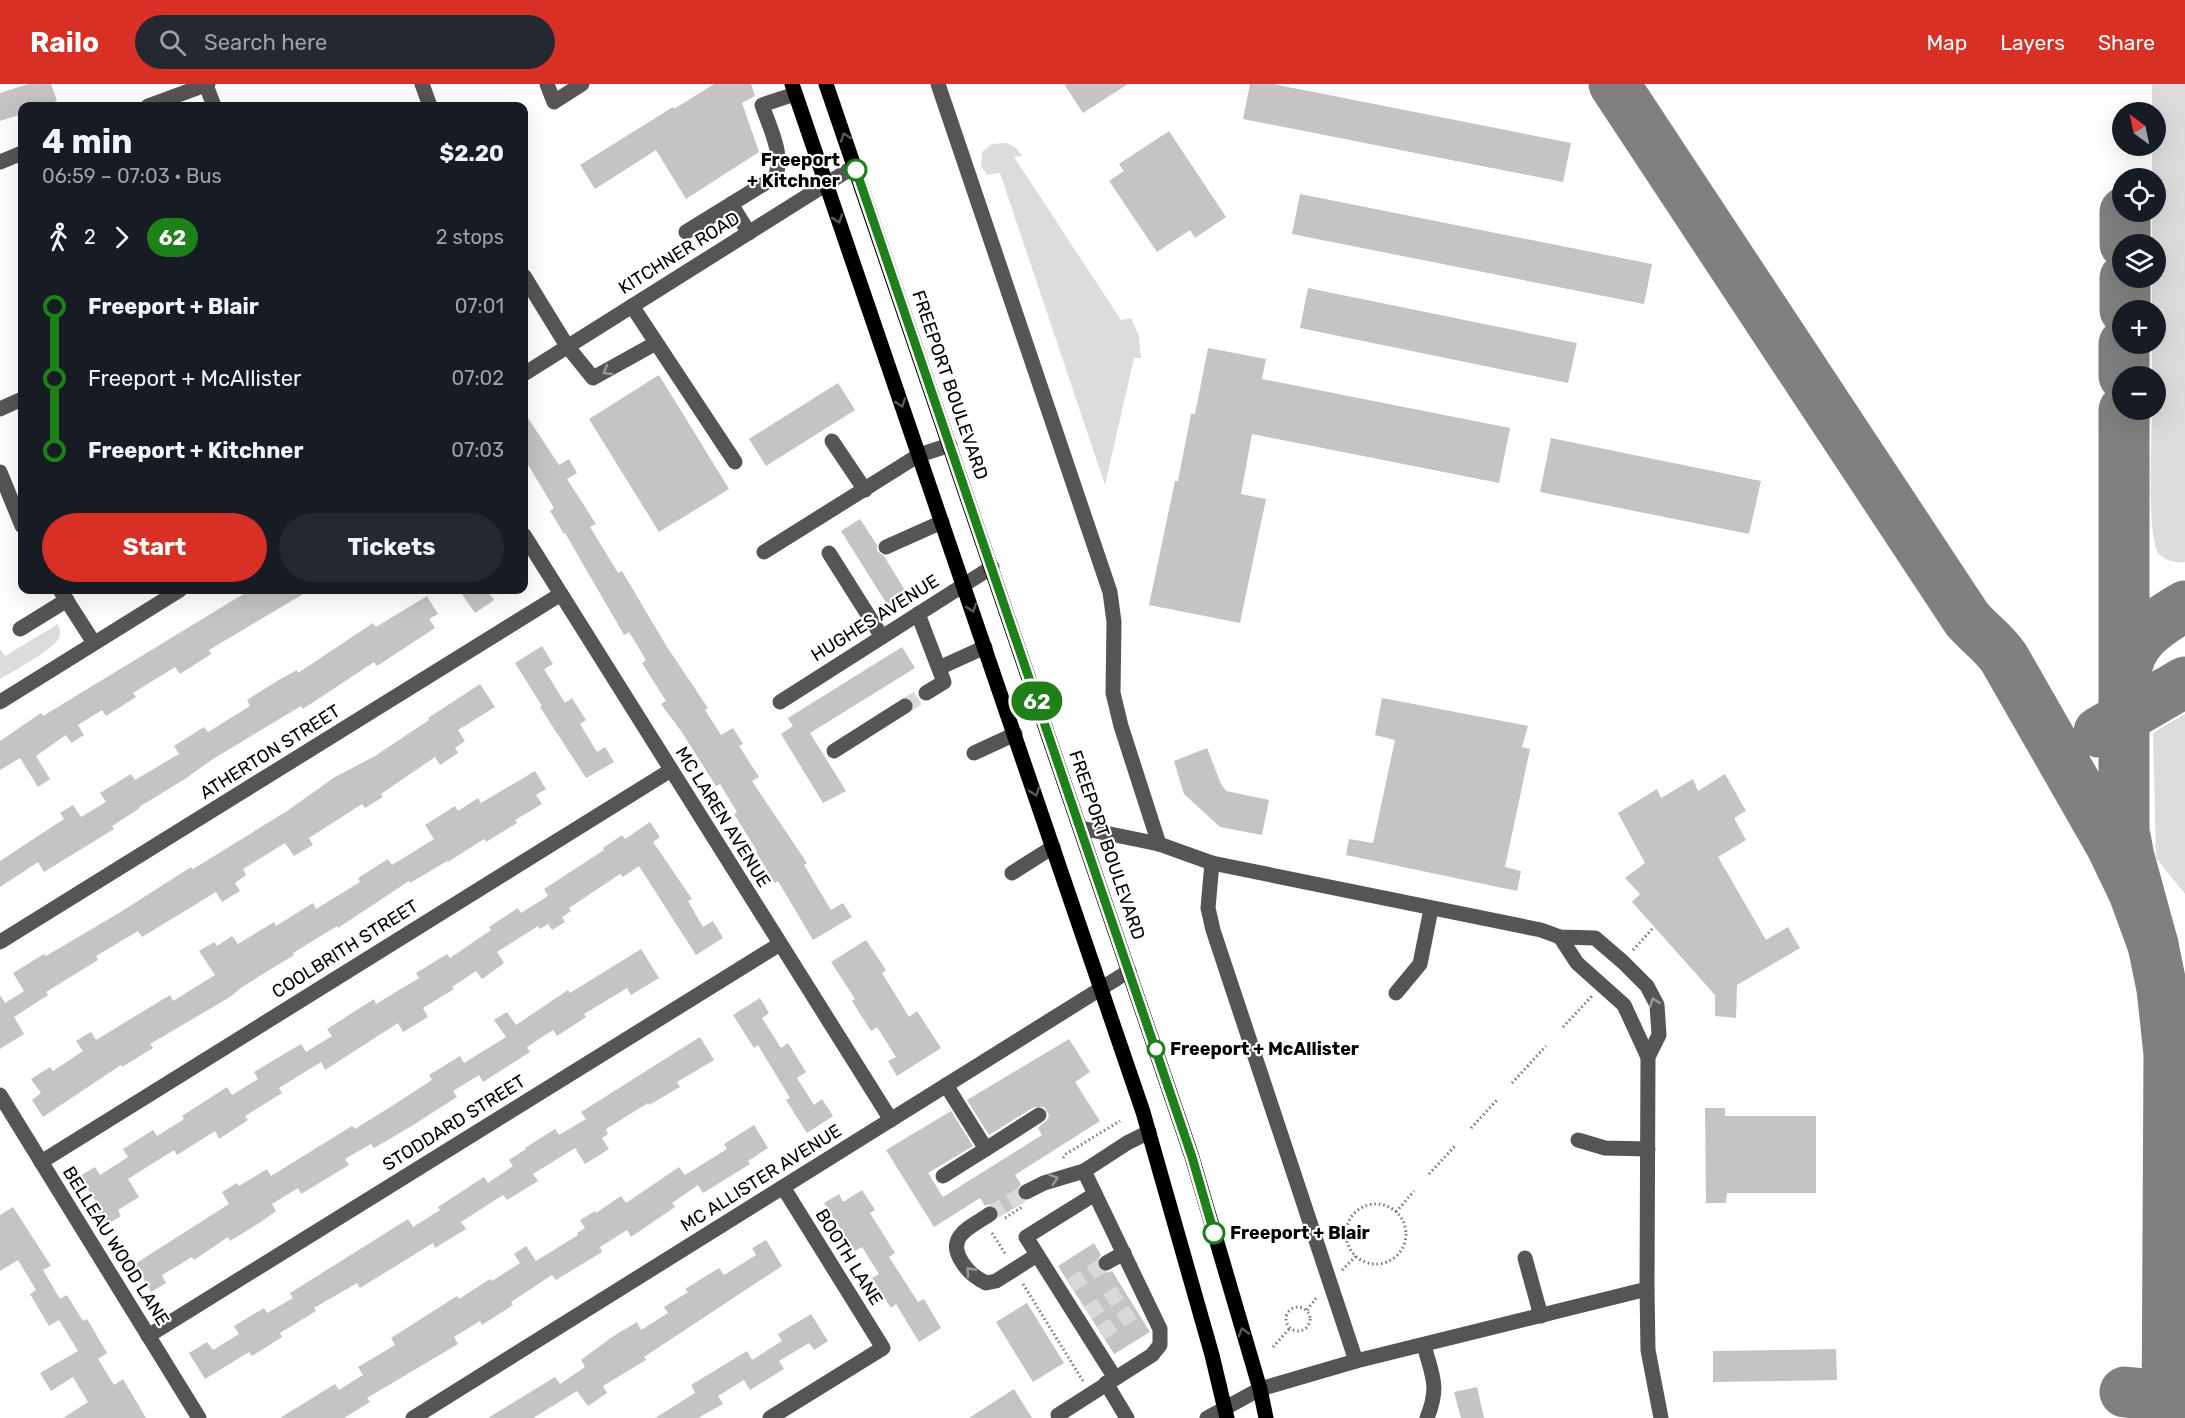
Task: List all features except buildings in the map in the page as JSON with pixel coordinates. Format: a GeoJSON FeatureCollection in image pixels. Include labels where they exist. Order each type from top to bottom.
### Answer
{"type":"FeatureCollection","features":[{"type":"Feature","properties":{"kind":"main road","name":"FREEPORT BOULEVARD"},"geometry":{"type":"LineString","coordinates":[[826,84],[1192,1157],[1260,1389],[1266,1418]]}},
{"type":"Feature","properties":{"kind":"main road"},"geometry":{"type":"LineString","coordinates":[[794,89],[1102,988],[1149,1132],[1212,1355],[1226,1413]]}},
{"type":"Feature","properties":{"kind":"street"},"geometry":{"type":"LineString","coordinates":[[159,102],[207,84],[213,102]]}},
{"type":"Feature","properties":{"kind":"street"},"geometry":{"type":"LineString","coordinates":[[422,84],[429,102]]}},
{"type":"Feature","properties":{"kind":"street"},"geometry":{"type":"LineString","coordinates":[[547,84],[554,102],[582,84]]}},
{"type":"Feature","properties":{"kind":"street"},"geometry":{"type":"LineString","coordinates":[[938,84],[1110,592],[1114,622],[1113,693],[1121,726],[1159,844]]}},
{"type":"Feature","properties":{"kind":"street"},"geometry":{"type":"LineString","coordinates":[[686,232],[775,177],[779,170],[778,158],[762,105],[794,89]]}},
{"type":"Feature","properties":{"kind":"street"},"geometry":{"type":"LineString","coordinates":[[0,162],[18,155]]}},
{"type":"Feature","properties":{"kind":"street","name":"KITCHNER ROAD"},"geometry":{"type":"LineString","coordinates":[[528,371],[855,166]]}},
{"type":"Feature","properties":{"kind":"street"},"geometry":{"type":"LineString","coordinates":[[731,204],[749,233]]}},
{"type":"Feature","properties":{"kind":"street"},"geometry":{"type":"LineString","coordinates":[[528,283],[567,346],[593,378],[656,343]]}},
{"type":"Feature","properties":{"kind":"street"},"geometry":{"type":"LineString","coordinates":[[632,306],[735,462]]}},
{"type":"Feature","properties":{"kind":"street"},"geometry":{"type":"LineString","coordinates":[[0,409],[18,401]]}},
{"type":"Feature","properties":{"kind":"street"},"geometry":{"type":"LineString","coordinates":[[832,441],[864,490]]}},
{"type":"Feature","properties":{"kind":"street"},"geometry":{"type":"LineString","coordinates":[[764,552],[919,455],[950,445]]}},
{"type":"Feature","properties":{"kind":"street"},"geometry":{"type":"LineString","coordinates":[[0,472],[18,516]]}},
{"type":"Feature","properties":{"kind":"street"},"geometry":{"type":"LineString","coordinates":[[886,547],[942,522]]}},
{"type":"Feature","properties":{"kind":"street","name":"MC LAREN AVENUE"},"geometry":{"type":"LineString","coordinates":[[528,541],[891,1120]]}},
{"type":"Feature","properties":{"kind":"street"},"geometry":{"type":"LineString","coordinates":[[829,553],[882,637]]}},
{"type":"Feature","properties":{"kind":"street","name":"HUGHES AVENUE"},"geometry":{"type":"LineString","coordinates":[[780,702],[992,567]]}},
{"type":"Feature","properties":{"kind":"street"},"geometry":{"type":"LineString","coordinates":[[0,702],[174,594]]}},
{"type":"Feature","properties":{"kind":"street","name":"ATHERTON STREET"},"geometry":{"type":"LineString","coordinates":[[0,942],[561,594]]}},
{"type":"Feature","properties":{"kind":"street"},"geometry":{"type":"LineString","coordinates":[[20,629],[64,595],[94,643]]}},
{"type":"Feature","properties":{"kind":"street"},"geometry":{"type":"LineString","coordinates":[[918,614],[944,681],[926,693]]}},
{"type":"Feature","properties":{"kind":"street"},"geometry":{"type":"LineString","coordinates":[[939,668],[985,647]]}},
{"type":"Feature","properties":{"kind":"street"},"geometry":{"type":"LineString","coordinates":[[834,751],[905,706]]}},
{"type":"Feature","properties":{"kind":"street"},"geometry":{"type":"LineString","coordinates":[[974,753],[1015,734]]}},
{"type":"Feature","properties":{"kind":"street","name":"COOLBRITH STREET"},"geometry":{"type":"LineString","coordinates":[[41,1162],[671,770]]}},
{"type":"Feature","properties":{"kind":"street"},"geometry":{"type":"LineString","coordinates":[[1081,828],[1159,844],[1212,863],[1540,930],[1560,937],[1595,939],[1647,986],[1657,1005],[1659,1035],[1648,1057]]}},
{"type":"Feature","properties":{"kind":"street"},"geometry":{"type":"LineString","coordinates":[[1012,873],[1053,847]]}},
{"type":"Feature","properties":{"kind":"street"},"geometry":{"type":"LineString","coordinates":[[1212,863],[1208,908],[1213,930],[1356,1361]]}},
{"type":"Feature","properties":{"kind":"street"},"geometry":{"type":"LineString","coordinates":[[1396,993],[1420,964],[1431,909]]}},
{"type":"Feature","properties":{"kind":"street"},"geometry":{"type":"LineString","coordinates":[[1560,937],[1577,963],[1624,1005],[1648,1057],[1648,1350],[1661,1418]]}},
{"type":"Feature","properties":{"kind":"street","name":"STODDARD STREET"},"geometry":{"type":"LineString","coordinates":[[148,1336],[780,944]]}},
{"type":"Feature","properties":{"kind":"street","name":"MC ALLISTER AVENUE"},"geometry":{"type":"LineString","coordinates":[[413,1418],[1129,971]]}},
{"type":"Feature","properties":{"kind":"street"},"geometry":{"type":"LineString","coordinates":[[946,1085],[986,1149]]}},
{"type":"Feature","properties":{"kind":"street","name":"BELLEAU WOOD LANE"},"geometry":{"type":"LineString","coordinates":[[0,1095],[199,1418]]}},
{"type":"Feature","properties":{"kind":"street"},"geometry":{"type":"LineString","coordinates":[[943,1176],[1039,1115]]}},
{"type":"Feature","properties":{"kind":"street"},"geometry":{"type":"LineString","coordinates":[[1026,1192],[1044,1183],[1084,1171],[1127,1143],[1149,1132]]}},
{"type":"Feature","properties":{"kind":"street"},"geometry":{"type":"LineString","coordinates":[[1578,1140],[1605,1148],[1648,1149]]}},
{"type":"Feature","properties":{"kind":"street"},"geometry":{"type":"LineString","coordinates":[[1058,1414],[1152,1355],[1160,1345],[1160,1329],[1142,1307],[1137,1281],[1084,1171]]}},
{"type":"Feature","properties":{"kind":"street","name":"BOOTH LANE"},"geometry":{"type":"LineString","coordinates":[[770,1418],[882,1348],[783,1187]]}},
{"type":"Feature","properties":{"kind":"street"},"geometry":{"type":"LineString","coordinates":[[1095,1194],[1026,1237],[1037,1255],[1066,1289],[1095,1336],[1111,1381],[1128,1418]]}},
{"type":"Feature","properties":{"kind":"street"},"geometry":{"type":"LineString","coordinates":[[990,1214],[959,1237],[955,1244],[956,1253],[977,1279],[986,1283],[996,1281],[1037,1255]]}},
{"type":"Feature","properties":{"kind":"street"},"geometry":{"type":"LineString","coordinates":[[1107,1263],[1124,1253]]}},
{"type":"Feature","properties":{"kind":"street"},"geometry":{"type":"LineString","coordinates":[[1525,1258],[1540,1316]]}},
{"type":"Feature","properties":{"kind":"street"},"geometry":{"type":"LineString","coordinates":[[1124,1290],[1137,1281]]}},
{"type":"Feature","properties":{"kind":"street"},"geometry":{"type":"LineString","coordinates":[[1207,1418],[1226,1413],[1260,1389],[1356,1361],[1647,1289]]}},
{"type":"Feature","properties":{"kind":"street"},"geometry":{"type":"LineString","coordinates":[[1424,1345],[1435,1389],[1433,1402],[1426,1418]]}},
{"type":"Feature","properties":{"kind":"path"},"geometry":{"type":"LineString","coordinates":[[1630,954],[1654,927]]}},
{"type":"Feature","properties":{"kind":"path"},"geometry":{"type":"LineString","coordinates":[[1563,1027],[1595,992]]}},
{"type":"Feature","properties":{"kind":"path"},"geometry":{"type":"LineString","coordinates":[[1512,1083],[1546,1046]]}},
{"type":"Feature","properties":{"kind":"path"},"geometry":{"type":"LineString","coordinates":[[1471,1128],[1497,1100]]}},
{"type":"Feature","properties":{"kind":"path"},"geometry":{"type":"LineString","coordinates":[[1429,1174],[1456,1145]]}},
{"type":"Feature","properties":{"kind":"path"},"geometry":{"type":"LineString","coordinates":[[1396,1212],[1414,1191]]}},
{"type":"Feature","properties":{"kind":"path"},"geometry":{"type":"LineString","coordinates":[[1374,1204],[1384,1205],[1396,1212],[1405,1224],[1405,1243],[1400,1252],[1393,1259],[1384,1263],[1365,1261],[1356,1256],[1350,1248],[1347,1229],[1356,1212],[1364,1206],[1374,1204]]}},
{"type":"Feature","properties":{"kind":"path"},"geometry":{"type":"LineString","coordinates":[[1339,1273],[1356,1256]]}},
{"type":"Feature","properties":{"kind":"path"},"geometry":{"type":"LineString","coordinates":[[1307,1310],[1321,1293]]}},
{"type":"Feature","properties":{"kind":"path"},"geometry":{"type":"LineString","coordinates":[[1298,1306],[1307,1310],[1311,1319],[1308,1326],[1298,1331],[1290,1328],[1286,1316],[1291,1309],[1298,1306]]}},
{"type":"Feature","properties":{"kind":"path"},"geometry":{"type":"LineString","coordinates":[[1273,1347],[1290,1328]]}},
{"type":"Feature","properties":{"kind":"shaded area"},"geometry":{"type":"Polygon","coordinates":[[[2152,84],[2185,84],[2185,562],[2168,560],[2159,554],[2152,528],[2152,420],[2166,420],[2166,366],[2152,366],[2152,354],[2166,354],[2166,300],[2152,300],[2152,288],[2166,288],[2166,234],[2152,234],[2152,222],[2166,222],[2166,168],[2152,168],[2152,156],[2166,156],[2166,102],[2152,102],[2152,84]]]}},
{"type":"Feature","properties":{"kind":"shaded area"},"geometry":{"type":"Polygon","coordinates":[[[1007,143],[1017,149],[1022,156],[1014,157],[1121,320],[1131,318],[1139,336],[1141,358],[1134,358],[1105,485],[1000,173],[987,175],[981,166],[982,152],[992,144],[1007,143]]]}},
{"type":"Feature","properties":{"kind":"shaded area"},"geometry":{"type":"Polygon","coordinates":[[[58,624],[60,634],[56,643],[0,679],[0,649],[5,656],[58,624]]]}},
{"type":"Feature","properties":{"kind":"shaded area"},"geometry":{"type":"Polygon","coordinates":[[[2185,714],[2185,894],[2156,858],[2153,733],[2185,714]]]}},
{"type":"Feature","properties":{"kind":"taxiway"},"geometry":{"type":"LineString","coordinates":[[1614,84],[1967,619],[2004,658],[2111,845],[2134,893],[2153,945]]}},
{"type":"Feature","properties":{"kind":"taxiway"},"geometry":{"type":"LineString","coordinates":[[2125,222],[2125,234]]}},
{"type":"Feature","properties":{"kind":"taxiway"},"geometry":{"type":"LineString","coordinates":[[2125,288],[2125,300]]}},
{"type":"Feature","properties":{"kind":"taxiway"},"geometry":{"type":"LineString","coordinates":[[2124,354],[2124,366]]}},
{"type":"Feature","properties":{"kind":"taxiway"},"geometry":{"type":"LineString","coordinates":[[2124,420],[2124,831],[2162,989],[2169,1054],[2167,1418]]}},
{"type":"Feature","properties":{"kind":"taxiway"},"geometry":{"type":"LineString","coordinates":[[2126,678],[2127,665],[2137,643],[2154,626],[2185,606]]}},
{"type":"Feature","properties":{"kind":"taxiway"},"geometry":{"type":"LineString","coordinates":[[2099,732],[2185,682]]}},
{"type":"Feature","properties":{"kind":"taxiway"},"geometry":{"type":"LineString","coordinates":[[2125,1392],[2185,1398]]}},
{"type":"Feature","properties":{"kind":"tunnel"},"geometry":{"type":"LineString","coordinates":[[905,706],[926,693]]}},
{"type":"Feature","properties":{"kind":"tunnel"},"geometry":{"type":"LineString","coordinates":[[990,1214],[1026,1192]]}},
{"type":"Feature","properties":{"kind":"tunnel"},"geometry":{"type":"LineString","coordinates":[[1071,1285],[1106,1263]]}},
{"type":"Feature","properties":{"kind":"tunnel"},"geometry":{"type":"LineString","coordinates":[[1088,1313],[1124,1290]]}},
{"type":"Feature","properties":{"kind":"tunnel"},"geometry":{"type":"LineString","coordinates":[[1101,1333],[1136,1310]]}},
{"type":"Feature","properties":{"kind":"bus line","name":"62"},"geometry":{"type":"LineString","coordinates":[[856,170],[1192,1157],[1214,1233]]}},
{"type":"Feature","properties":{"kind":"place","name":"Freeport + Kitchner"},"geometry":{"type":"Point","coordinates":[856,170]}},
{"type":"Feature","properties":{"kind":"place","name":"Freeport + McAllister"},"geometry":{"type":"Point","coordinates":[1156,1049]}},
{"type":"Feature","properties":{"kind":"place","name":"Freeport + Blair"},"geometry":{"type":"Point","coordinates":[1214,1233]}}]}
